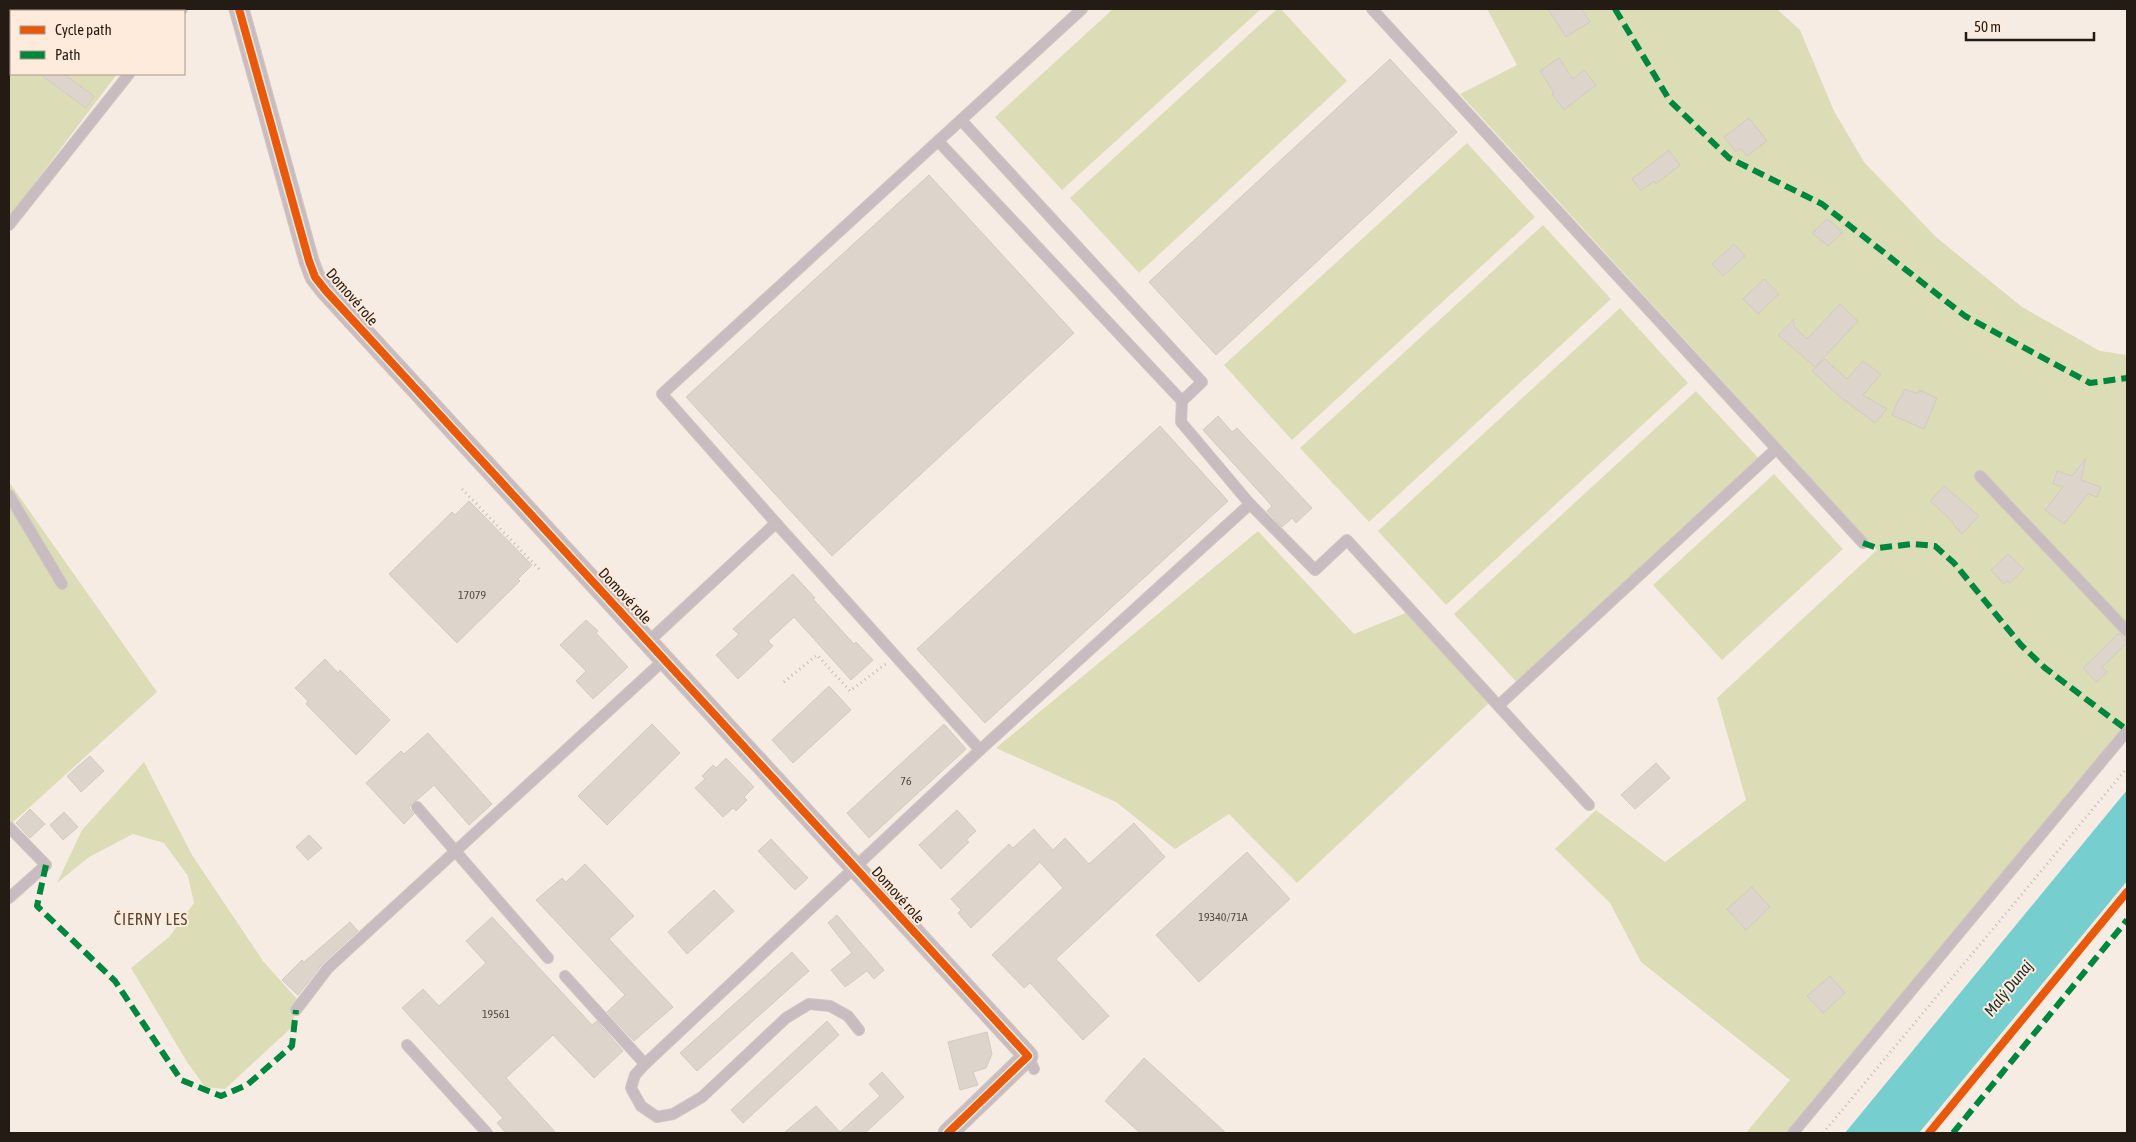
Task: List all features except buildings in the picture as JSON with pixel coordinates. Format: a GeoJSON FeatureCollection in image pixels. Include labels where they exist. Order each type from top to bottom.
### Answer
{"type":"FeatureCollection","features":[{"type":"Feature","properties":{"kind":"street","name":"Domové role"},"geometry":{"type":"LineString","coordinates":[[238,9],[315,277],[1031,1063],[948,1133]]}},
{"type":"Feature","properties":{"kind":"lane"},"geometry":{"type":"LineString","coordinates":[[980,750],[662,394],[1082,9]]}},
{"type":"Feature","properties":{"kind":"lane"},"geometry":{"type":"LineString","coordinates":[[1372,9],[1863,543]]}},
{"type":"Feature","properties":{"kind":"lane"},"geometry":{"type":"LineString","coordinates":[[9,225],[128,75]]}},
{"type":"Feature","properties":{"kind":"lane"},"geometry":{"type":"LineString","coordinates":[[961,120],[1202,382],[1182,401],[1181,422],[1250,504],[1315,570],[1347,540],[1589,804]]}},
{"type":"Feature","properties":{"kind":"lane"},"geometry":{"type":"LineString","coordinates":[[938,141],[1182,401]]}},
{"type":"Feature","properties":{"kind":"lane"},"geometry":{"type":"LineString","coordinates":[[1499,706],[1776,449]]}},
{"type":"Feature","properties":{"kind":"lane"},"geometry":{"type":"LineString","coordinates":[[1980,476],[2127,631]]}},
{"type":"Feature","properties":{"kind":"lane"},"geometry":{"type":"LineString","coordinates":[[9,495],[62,584]]}},
{"type":"Feature","properties":{"kind":"lane"},"geometry":{"type":"LineString","coordinates":[[859,1030],[848,1016],[830,1006],[809,1004],[786,1018],[702,1097],[673,1114],[657,1117],[641,1106],[631,1088],[635,1074],[645,1064],[980,750],[1250,504]]}},
{"type":"Feature","properties":{"kind":"lane"},"geometry":{"type":"LineString","coordinates":[[648,642],[776,523]]}},
{"type":"Feature","properties":{"kind":"lane"},"geometry":{"type":"LineString","coordinates":[[296,1010],[328,968],[664,660]]}},
{"type":"Feature","properties":{"kind":"lane"},"geometry":{"type":"LineString","coordinates":[[1793,1133],[2127,731]]}},
{"type":"Feature","properties":{"kind":"lane"},"geometry":{"type":"LineString","coordinates":[[417,807],[548,958]]}},
{"type":"Feature","properties":{"kind":"lane"},"geometry":{"type":"LineString","coordinates":[[9,828],[46,865],[9,898]]}},
{"type":"Feature","properties":{"kind":"lane"},"geometry":{"type":"LineString","coordinates":[[565,976],[645,1064]]}},
{"type":"Feature","properties":{"kind":"lane"},"geometry":{"type":"LineString","coordinates":[[407,1045],[487,1133]]}},
{"type":"Feature","properties":{"kind":"path"},"geometry":{"type":"LineString","coordinates":[[462,489],[542,570]]}},
{"type":"Feature","properties":{"kind":"path"},"geometry":{"type":"LineString","coordinates":[[784,682],[817,655],[850,691],[896,656]]}},
{"type":"Feature","properties":{"kind":"path"},"geometry":{"type":"LineString","coordinates":[[1823,1133],[2127,768]]}},
{"type":"Feature","properties":{"kind":"green space"},"geometry":{"type":"Polygon","coordinates":[[[9,9],[173,9],[10,10],[10,75],[116,75],[9,217],[9,9]]]}},
{"type":"Feature","properties":{"kind":"green space"},"geometry":{"type":"Polygon","coordinates":[[[1113,9],[1261,9],[1062,190],[995,117],[1113,9]]]}},
{"type":"Feature","properties":{"kind":"green space"},"geometry":{"type":"Polygon","coordinates":[[[1277,9],[1281,9],[1347,81],[1139,273],[1070,198],[1277,9]]]}},
{"type":"Feature","properties":{"kind":"green space"},"geometry":{"type":"Polygon","coordinates":[[[1487,9],[1777,9],[1800,30],[1834,111],[1864,162],[1936,237],[2022,307],[2100,351],[2127,355],[2127,724],[1786,1133],[1746,1133],[1790,1080],[1641,962],[1610,903],[1555,849],[1596,810],[1665,862],[1746,800],[1717,698],[1877,550],[1460,94],[1517,65],[1487,9]]]}},
{"type":"Feature","properties":{"kind":"green space"},"geometry":{"type":"Polygon","coordinates":[[[1467,143],[1535,217],[1292,440],[1224,365],[1467,143]]]}},
{"type":"Feature","properties":{"kind":"green space"},"geometry":{"type":"Polygon","coordinates":[[[1543,225],[1611,299],[1369,522],[1300,448],[1543,225]]]}},
{"type":"Feature","properties":{"kind":"green space"},"geometry":{"type":"Polygon","coordinates":[[[1620,308],[1688,383],[1446,605],[1378,531],[1620,308]]]}},
{"type":"Feature","properties":{"kind":"green space"},"geometry":{"type":"Polygon","coordinates":[[[1696,391],[1765,465],[1522,688],[1454,614],[1696,391]]]}},
{"type":"Feature","properties":{"kind":"green space"},"geometry":{"type":"Polygon","coordinates":[[[1774,474],[1843,549],[1722,660],[1653,585],[1774,474]]]}},
{"type":"Feature","properties":{"kind":"green space"},"geometry":{"type":"Polygon","coordinates":[[[9,482],[157,692],[12,823],[9,820],[9,482]]]}},
{"type":"Feature","properties":{"kind":"green space"},"geometry":{"type":"Polygon","coordinates":[[[1258,531],[1354,634],[1408,612],[1489,703],[1297,883],[1229,814],[1175,849],[1116,802],[996,748],[1258,531]]]}},
{"type":"Feature","properties":{"kind":"green space"},"geometry":{"type":"Polygon","coordinates":[[[144,762],[192,855],[263,961],[297,999],[292,1027],[225,1089],[205,1087],[187,1062],[131,968],[169,937],[194,903],[188,876],[164,843],[133,834],[89,857],[57,883],[82,830],[144,762]]]}},
{"type":"Feature","properties":{"kind":"water","name":"Malý Dunaj"},"geometry":{"type":"Polygon","coordinates":[[[2127,790],[2127,881],[2109,903],[1919,1133],[1845,1133],[2127,790]]]}},
{"type":"Feature","properties":{"kind":"marked path"},"geometry":{"type":"LineString","coordinates":[[1615,9],[1670,101],[1729,158],[1822,204],[1965,316],[2090,383],[2127,378]]}},
{"type":"Feature","properties":{"kind":"marked path"},"geometry":{"type":"LineString","coordinates":[[1863,543],[1877,548],[1913,544],[1935,546],[1954,563],[2021,645],[2045,668],[2127,730]]}},
{"type":"Feature","properties":{"kind":"marked path"},"geometry":{"type":"LineString","coordinates":[[46,865],[37,906],[115,981],[181,1080],[221,1096],[247,1085],[292,1046],[296,1010]]}},
{"type":"Feature","properties":{"kind":"marked path"},"geometry":{"type":"LineString","coordinates":[[1953,1133],[2127,920]]}},
{"type":"Feature","properties":{"kind":"cycle path"},"geometry":{"type":"LineString","coordinates":[[239,9],[315,277],[1028,1056],[948,1133]]}},
{"type":"Feature","properties":{"kind":"cycle path"},"geometry":{"type":"LineString","coordinates":[[1929,1133],[2127,892]]}},
{"type":"Feature","properties":{"kind":"district","name":"ČIERNY LES"},"geometry":{"type":"Point","coordinates":[151,919]}}]}
